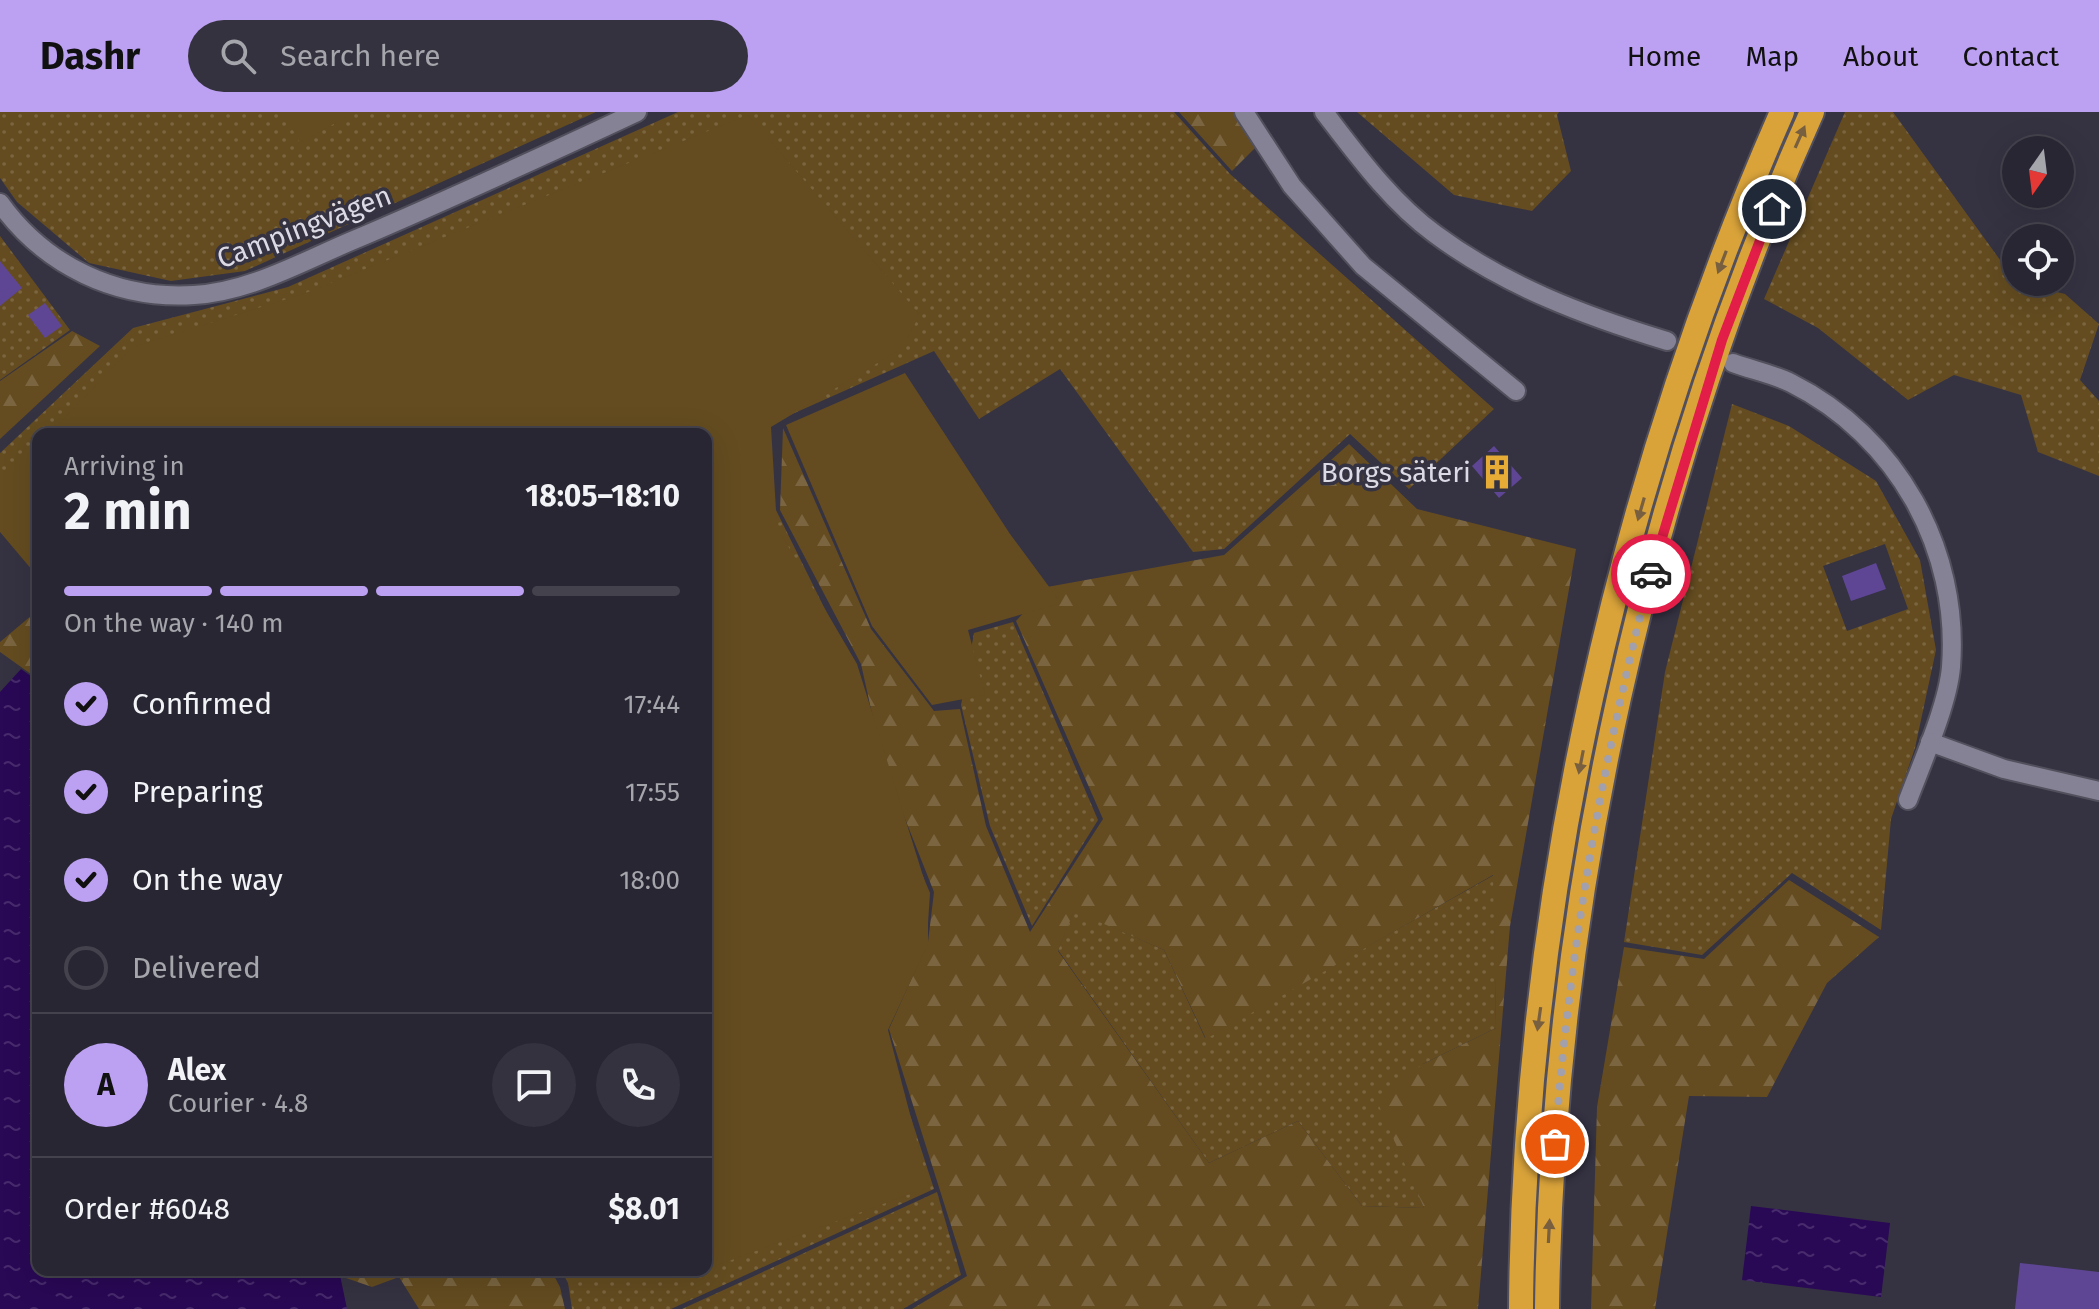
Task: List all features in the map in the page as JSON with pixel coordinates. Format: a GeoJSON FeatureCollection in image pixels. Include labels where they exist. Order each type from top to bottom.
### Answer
{"type":"FeatureCollection","features":[{"type":"Feature","properties":{"kind":"highway"},"geometry":{"type":"LineString","coordinates":[[1521,1309],[1521,1231],[1535,1052],[1560,873],[1588,722],[1635,530],[1673,403],[1706,302],[1782,112]]}},
{"type":"Feature","properties":{"kind":"highway"},"geometry":{"type":"LineString","coordinates":[[1547,1309],[1548,1231],[1561,1058],[1586,877],[1618,712],[1665,523],[1730,316],[1812,112]]}},
{"type":"Feature","properties":{"kind":"street","name":"Campingvägen"},"geometry":{"type":"LineString","coordinates":[[0,203],[50,254],[80,273],[117,288],[155,294],[196,295],[237,288],[291,267],[471,190],[637,112]]}},
{"type":"Feature","properties":{"kind":"street"},"geometry":{"type":"LineString","coordinates":[[1244,112],[1292,186],[1363,266],[1516,391]]}},
{"type":"Feature","properties":{"kind":"street"},"geometry":{"type":"LineString","coordinates":[[1324,112],[1366,167],[1433,233],[1514,284],[1595,319],[1667,341]]}},
{"type":"Feature","properties":{"kind":"street"},"geometry":{"type":"LineString","coordinates":[[1733,363],[1790,383],[1855,425],[1901,478],[1930,527],[1949,595],[1951,669],[1930,742],[1908,800]]}},
{"type":"Feature","properties":{"kind":"street"},"geometry":{"type":"LineString","coordinates":[[1930,742],[2004,769],[2099,791]]}},
{"type":"Feature","properties":{"kind":"green space"},"geometry":{"type":"Polygon","coordinates":[[[0,112],[596,112],[245,271],[171,281],[89,263],[17,202],[0,178],[0,112]]]}},
{"type":"Feature","properties":{"kind":"green space"},"geometry":{"type":"Polygon","coordinates":[[[283,112],[355,112],[300,143],[283,112]]]}},
{"type":"Feature","properties":{"kind":"green space"},"geometry":{"type":"Polygon","coordinates":[[[678,112],[1174,112],[1230,174],[1494,409],[1409,489],[1350,434],[1224,549],[1193,552],[1060,369],[979,419],[934,351],[763,427],[774,506],[854,668],[875,762],[930,893],[927,938],[883,1031],[934,1189],[671,1309],[572,1309],[564,1276],[712,1276],[712,428],[32,428],[32,559],[0,511],[0,453],[133,328],[288,287],[678,112]]]}},
{"type":"Feature","properties":{"kind":"green space"},"geometry":{"type":"Polygon","coordinates":[[[1179,112],[1238,112],[1255,148],[1232,171],[1179,112]]]}},
{"type":"Feature","properties":{"kind":"green space"},"geometry":{"type":"Polygon","coordinates":[[[1357,112],[1559,112],[1557,115],[1571,171],[1532,211],[1454,195],[1357,112]]]}},
{"type":"Feature","properties":{"kind":"green space"},"geometry":{"type":"Polygon","coordinates":[[[1845,112],[1893,112],[2002,263],[2002,296],[2067,296],[2099,324],[2080,380],[2099,401],[2099,476],[2038,452],[2021,395],[1954,375],[1908,400],[1818,328],[1764,299],[1845,112]]]}},
{"type":"Feature","properties":{"kind":"green space"},"geometry":{"type":"Polygon","coordinates":[[[748,115],[920,315],[901,349],[771,427],[777,527],[857,664],[928,892],[928,944],[888,1030],[929,1187],[712,1267],[712,428],[55,428],[133,347],[303,294],[748,115]]]}},
{"type":"Feature","properties":{"kind":"green space"},"geometry":{"type":"Polygon","coordinates":[[[0,236],[70,330],[0,380],[0,236]]]}},
{"type":"Feature","properties":{"kind":"green space"},"geometry":{"type":"Polygon","coordinates":[[[72,331],[100,346],[0,439],[0,381],[72,331]]]}},
{"type":"Feature","properties":{"kind":"green space"},"geometry":{"type":"Polygon","coordinates":[[[905,373],[1010,534],[1061,603],[968,630],[985,695],[932,705],[872,626],[786,425],[905,373]]]}},
{"type":"Feature","properties":{"kind":"green space"},"geometry":{"type":"Polygon","coordinates":[[[1732,404],[1789,426],[1876,481],[1920,560],[1936,650],[1915,748],[1891,819],[1881,930],[1792,873],[1702,955],[1624,942],[1665,672],[1732,404]],[[1885,544],[1823,566],[1847,631],[1908,609],[1885,544]]]}},
{"type":"Feature","properties":{"kind":"green space"},"geometry":{"type":"Polygon","coordinates":[[[783,428],[871,629],[934,711],[960,709],[986,826],[1030,932],[1103,819],[1016,621],[1047,587],[1224,555],[1349,444],[1417,509],[1576,549],[1510,926],[1478,1309],[912,1309],[967,1276],[889,1029],[928,942],[934,892],[883,763],[861,664],[780,510],[783,428]],[[1493,875],[1206,1039],[1164,950],[1074,911],[1058,951],[1209,1163],[1298,1121],[1362,1206],[1424,1208],[1376,1099],[1423,1064],[1496,1028],[1493,875]]]}},
{"type":"Feature","properties":{"kind":"green space"},"geometry":{"type":"Polygon","coordinates":[[[32,451],[32,570],[0,532],[0,484],[32,451]]]}},
{"type":"Feature","properties":{"kind":"green space"},"geometry":{"type":"Polygon","coordinates":[[[32,615],[32,675],[0,652],[0,642],[32,615]]]}},
{"type":"Feature","properties":{"kind":"green space"},"geometry":{"type":"Polygon","coordinates":[[[1013,622],[1098,820],[1032,926],[990,826],[961,705],[974,633],[1013,622]]]}},
{"type":"Feature","properties":{"kind":"green space"},"geometry":{"type":"Polygon","coordinates":[[[1494,875],[1496,1028],[1423,1064],[1410,1174],[1424,1208],[1362,1206],[1298,1121],[1209,1163],[1058,950],[1074,910],[1164,950],[1205,1038],[1494,875]]]}},
{"type":"Feature","properties":{"kind":"green space"},"geometry":{"type":"Polygon","coordinates":[[[1789,880],[1879,937],[1827,983],[1767,1097],[1689,1096],[1655,1309],[1591,1309],[1597,1107],[1624,947],[1704,959],[1789,880]]]}},
{"type":"Feature","properties":{"kind":"green space"},"geometry":{"type":"Polygon","coordinates":[[[937,1192],[961,1275],[903,1309],[682,1309],[937,1192]]]}},
{"type":"Feature","properties":{"kind":"green space"},"geometry":{"type":"Polygon","coordinates":[[[340,1276],[554,1276],[565,1309],[419,1309],[399,1277],[372,1287],[340,1276]]]}},
{"type":"Feature","properties":{"kind":"water"},"geometry":{"type":"Polygon","coordinates":[[[21,669],[32,677],[32,1276],[340,1276],[347,1309],[0,1309],[0,692],[21,669]]]}},
{"type":"Feature","properties":{"kind":"water"},"geometry":{"type":"Polygon","coordinates":[[[1751,1206],[1890,1223],[1881,1297],[1742,1280],[1751,1206]]]}},
{"type":"Feature","properties":{"kind":"building"},"geometry":{"type":"Polygon","coordinates":[[[0,261],[22,288],[0,306],[0,261]]]}},
{"type":"Feature","properties":{"kind":"building"},"geometry":{"type":"Polygon","coordinates":[[[45,303],[62,326],[45,338],[28,315],[45,303]]]}},
{"type":"Feature","properties":{"kind":"building","name":"Borgs säteri"},"geometry":{"type":"Polygon","coordinates":[[[1494,446],[1522,478],[1499,498],[1472,466],[1494,446]]]}},
{"type":"Feature","properties":{"kind":"building"},"geometry":{"type":"Polygon","coordinates":[[[1876,563],[1886,589],[1851,601],[1842,576],[1876,563]]]}},
{"type":"Feature","properties":{"kind":"building"},"geometry":{"type":"Polygon","coordinates":[[[2020,1263],[2099,1272],[2099,1309],[2015,1309],[2020,1263]]]}},
{"type":"Feature","properties":{"kind":"way so far"},"geometry":{"type":"LineString","coordinates":[[1555,1144],[1561,1058],[1586,877],[1614,728],[1651,574]]}},
{"type":"Feature","properties":{"kind":"place","name":"Borgs säteri"},"geometry":{"type":"Point","coordinates":[1497,472]}},
{"type":"Feature","properties":{"kind":"route"},"geometry":{"type":"LineString","coordinates":[[1651,574],[1722,340],[1772,209]]}}]}
